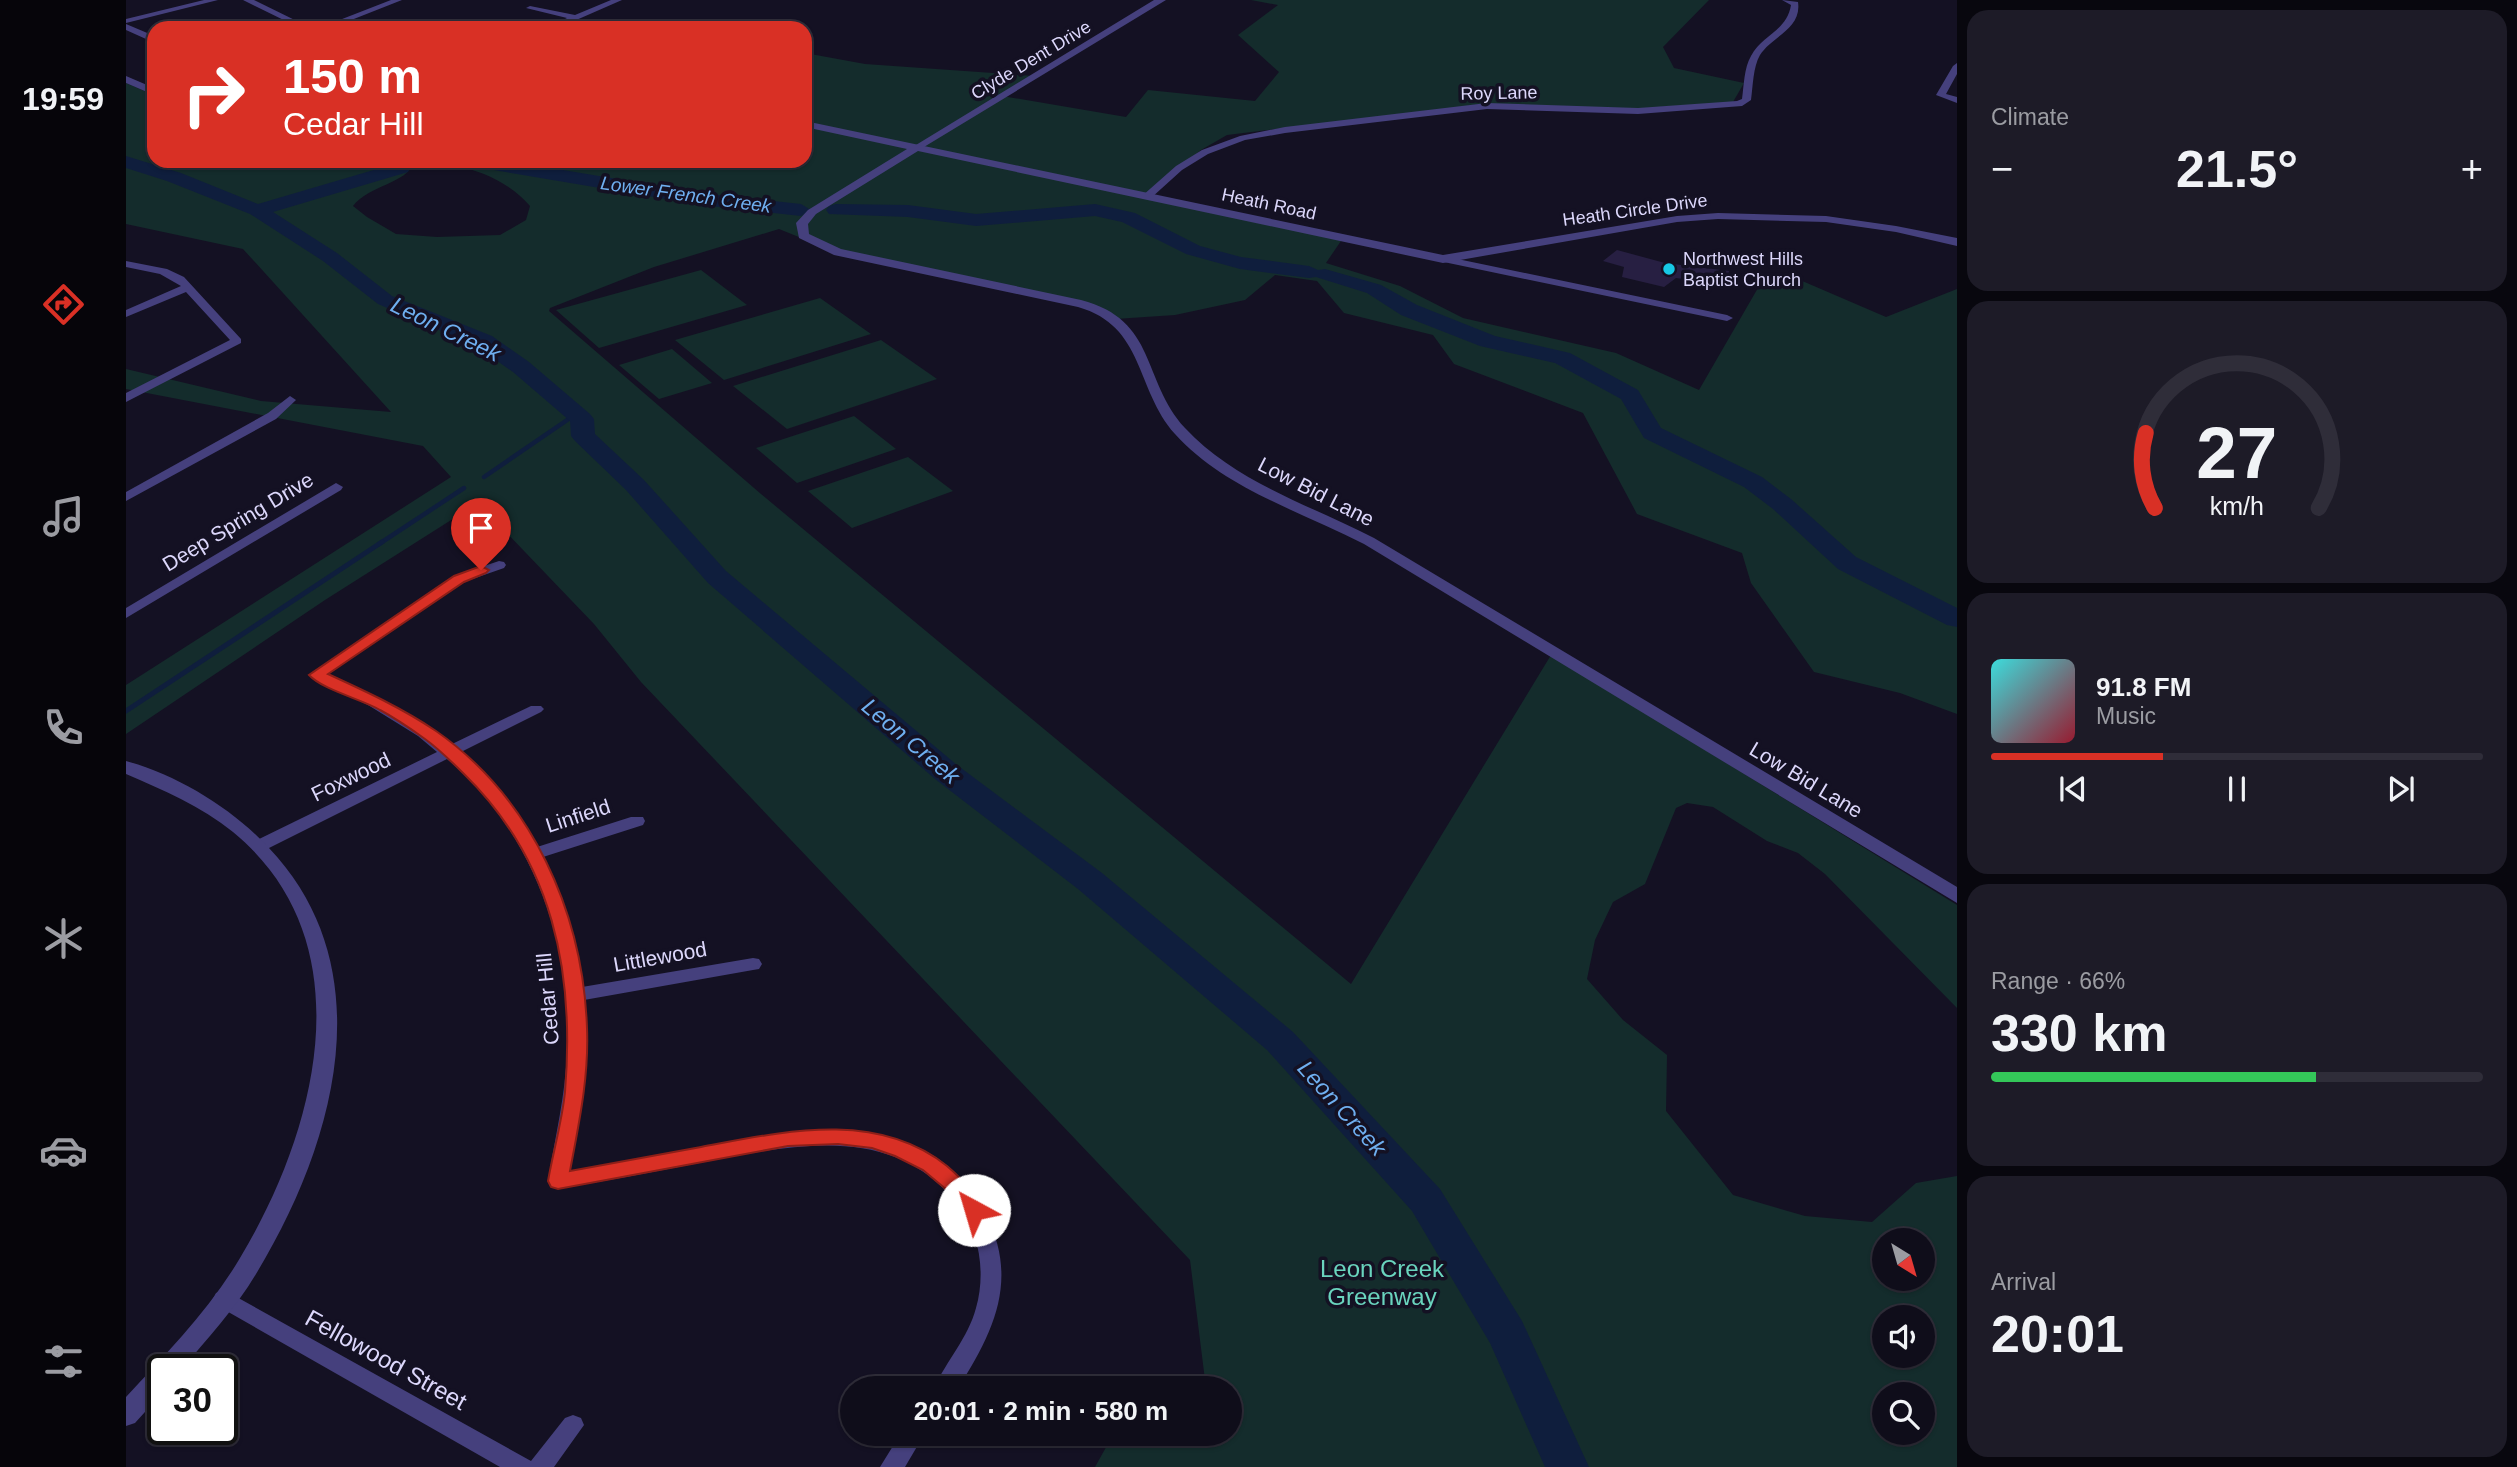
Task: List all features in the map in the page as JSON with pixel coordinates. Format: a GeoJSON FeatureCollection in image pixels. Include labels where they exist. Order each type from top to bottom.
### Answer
{"type":"FeatureCollection","features":[{"type":"Feature","properties":{"kind":"street"},"geometry":{"type":"LineString","coordinates":[[126,21],[214,0]]}},
{"type":"Feature","properties":{"kind":"street"},"geometry":{"type":"LineString","coordinates":[[247,0],[292,21]]}},
{"type":"Feature","properties":{"kind":"street"},"geometry":{"type":"LineString","coordinates":[[342,21],[398,0]]}},
{"type":"Feature","properties":{"kind":"street"},"geometry":{"type":"LineString","coordinates":[[568,21],[618,0]]}},
{"type":"Feature","properties":{"kind":"street"},"geometry":{"type":"LineString","coordinates":[[1133,0],[1151,4]]}},
{"type":"Feature","properties":{"kind":"street","name":"Clyde Dent Drive"},"geometry":{"type":"LineString","coordinates":[[916,148],[1151,4],[1162,0]]}},
{"type":"Feature","properties":{"kind":"street","name":"Roy Lane"},"geometry":{"type":"LineString","coordinates":[[1147,196],[1179,168],[1205,152],[1243,138],[1285,130],[1487,106],[1629,111],[1739,104],[1746,100],[1756,54],[1775,40],[1794,15],[1795,4],[1786,0]]}},
{"type":"Feature","properties":{"kind":"street"},"geometry":{"type":"LineString","coordinates":[[530,8],[576,18]]}},
{"type":"Feature","properties":{"kind":"street"},"geometry":{"type":"LineString","coordinates":[[126,27],[147,36]]}},
{"type":"Feature","properties":{"kind":"street"},"geometry":{"type":"LineString","coordinates":[[1957,66],[1941,95],[1957,100]]}},
{"type":"Feature","properties":{"kind":"street"},"geometry":{"type":"LineString","coordinates":[[126,79],[147,89]]}},
{"type":"Feature","properties":{"kind":"street","name":"Heath Road"},"geometry":{"type":"LineString","coordinates":[[812,126],[1727,317]]}},
{"type":"Feature","properties":{"kind":"street","name":"Low Bid Lane"},"geometry":{"type":"LineString","coordinates":[[916,148],[812,212],[802,223],[803,236],[838,252],[1066,302],[1109,314],[1121,324],[1135,345],[1164,411],[1179,431],[1217,464],[1276,497],[1368,541],[1957,896]]}},
{"type":"Feature","properties":{"kind":"street","name":"Heath Circle Drive"},"geometry":{"type":"LineString","coordinates":[[1443,259],[1677,219],[1718,216],[1826,219],[1896,229],[1957,242]]}},
{"type":"Feature","properties":{"kind":"street"},"geometry":{"type":"LineString","coordinates":[[126,264],[173,274],[237,341],[126,398]]}},
{"type":"Feature","properties":{"kind":"street"},"geometry":{"type":"LineString","coordinates":[[126,314],[188,288]]}},
{"type":"Feature","properties":{"kind":"street"},"geometry":{"type":"LineString","coordinates":[[126,497],[272,416],[290,400]]}},
{"type":"Feature","properties":{"kind":"street","name":"Deep Spring Drive"},"geometry":{"type":"LineString","coordinates":[[126,614],[336,487]]}},
{"type":"Feature","properties":{"kind":"street","name":"Cedar Hill"},"geometry":{"type":"LineString","coordinates":[[499,565],[459,579],[317,675],[386,707],[432,736],[498,798],[523,833],[560,916],[573,973],[578,1029],[574,1095],[558,1181],[788,1139],[838,1136],[872,1140],[902,1150],[921,1160],[955,1185],[974,1210],[987,1238],[993,1269],[990,1302],[979,1334],[953,1376]]}},
{"type":"Feature","properties":{"kind":"street","name":"Foxwood"},"geometry":{"type":"LineString","coordinates":[[258,846],[536,709]]}},
{"type":"Feature","properties":{"kind":"street"},"geometry":{"type":"LineString","coordinates":[[126,767],[210,806],[258,846],[296,893],[316,933],[329,1009],[328,1051],[319,1102],[302,1156],[277,1214],[247,1267],[179,1354]]}},
{"type":"Feature","properties":{"kind":"street","name":"Linfield"},"geometry":{"type":"LineString","coordinates":[[533,854],[638,821]]}},
{"type":"Feature","properties":{"kind":"street","name":"Littlewood"},"geometry":{"type":"LineString","coordinates":[[575,995],[753,964]]}},
{"type":"Feature","properties":{"kind":"street","name":"Fellowood Street"},"geometry":{"type":"LineString","coordinates":[[224,1299],[522,1467]]}},
{"type":"Feature","properties":{"kind":"street"},"geometry":{"type":"LineString","coordinates":[[126,1415],[147,1392]]}},
{"type":"Feature","properties":{"kind":"street"},"geometry":{"type":"LineString","coordinates":[[540,1467],[573,1425]]}},
{"type":"Feature","properties":{"kind":"street"},"geometry":{"type":"LineString","coordinates":[[891,1467],[905,1446]]}},
{"type":"Feature","properties":{"kind":"green space","name":"Leon Creek Greenway"},"geometry":{"type":"Polygon","coordinates":[[[1251,0],[1709,0],[1663,47],[1674,68],[1744,83],[1733,102],[1632,109],[1484,104],[1227,135],[1201,150],[1147,196],[1343,238],[1326,263],[1400,286],[1463,318],[1616,353],[1699,390],[1762,281],[1793,277],[1886,317],[1957,289],[1957,714],[1900,693],[1814,672],[1751,583],[1742,553],[1637,514],[1583,413],[1454,364],[1433,335],[1344,313],[1317,281],[1275,275],[1245,300],[1175,315],[1115,319],[1098,310],[826,248],[779,229],[654,267],[550,308],[549,311],[761,494],[1351,984],[1551,655],[1957,905],[1957,1008],[1825,874],[1798,853],[1767,841],[1713,807],[1687,803],[1676,808],[1645,884],[1613,902],[1595,940],[1587,979],[1623,1020],[1667,1055],[1666,1111],[1733,1195],[1805,1216],[1872,1222],[1916,1183],[1957,1176],[1957,1467],[1095,1467],[1107,1446],[1242,1446],[1242,1376],[1204,1376],[1190,1260],[641,682],[594,624],[478,503],[325,600],[126,734],[126,685],[451,477],[423,446],[126,389],[126,369],[261,401],[391,412],[243,249],[126,224],[126,83],[147,92],[147,168],[411,168],[396,180],[368,193],[353,206],[396,234],[437,237],[500,235],[526,220],[530,206],[523,198],[496,180],[463,168],[812,168],[812,54],[865,64],[1035,76],[1002,96],[1126,117],[1148,90],[1255,101],[1279,72],[1238,35],[1278,5],[1251,0]]]}},
{"type":"Feature","properties":{"kind":"green space"},"geometry":{"type":"Polygon","coordinates":[[[701,270],[747,305],[599,348],[556,310],[701,270]]]}},
{"type":"Feature","properties":{"kind":"green space"},"geometry":{"type":"Polygon","coordinates":[[[820,298],[871,334],[724,380],[675,340],[820,298]]]}},
{"type":"Feature","properties":{"kind":"green space"},"geometry":{"type":"Polygon","coordinates":[[[881,340],[937,379],[787,429],[733,386],[881,340]]]}},
{"type":"Feature","properties":{"kind":"green space"},"geometry":{"type":"Polygon","coordinates":[[[672,349],[712,383],[659,399],[619,365],[672,349]]]}},
{"type":"Feature","properties":{"kind":"green space"},"geometry":{"type":"Polygon","coordinates":[[[854,416],[896,449],[797,483],[756,448],[854,416]]]}},
{"type":"Feature","properties":{"kind":"green space"},"geometry":{"type":"Polygon","coordinates":[[[908,457],[953,491],[852,528],[808,491],[908,457]]]}},
{"type":"Feature","properties":{"kind":"building","name":"Northwest Hills Baptist Church"},"geometry":{"type":"Polygon","coordinates":[[[1617,250],[1665,263],[1729,271],[1727,285],[1676,278],[1664,287],[1622,277],[1624,267],[1603,261],[1617,250]]]}},
{"type":"Feature","properties":{"kind":"waterway","name":"Leon Creek"},"geometry":{"type":"LineString","coordinates":[[126,162],[174,177],[257,210]]}},
{"type":"Feature","properties":{"kind":"waterway","name":"Lower French Creek"},"geometry":{"type":"LineString","coordinates":[[257,210],[401,168]]}},
{"type":"Feature","properties":{"kind":"waterway","name":"Lower French Creek"},"geometry":{"type":"LineString","coordinates":[[518,168],[701,199],[801,210]]}},
{"type":"Feature","properties":{"kind":"waterway","name":"Leon Creek"},"geometry":{"type":"LineString","coordinates":[[257,210],[330,257],[385,300],[484,341],[521,367],[582,419],[583,436],[635,485],[717,577],[946,772],[1090,881],[1280,1041],[1426,1200],[1507,1334],[1567,1467]]}},
{"type":"Feature","properties":{"kind":"waterway","name":"Lower French Creek"},"geometry":{"type":"LineString","coordinates":[[836,210],[908,211],[976,220],[1095,210],[1128,217],[1193,250],[1240,263],[1309,272]]}},
{"type":"Feature","properties":{"kind":"waterway","name":"Lower French Creek"},"geometry":{"type":"LineString","coordinates":[[1325,275],[1374,289],[1409,310],[1488,341],[1562,358],[1630,395],[1652,433],[1753,482],[1782,504],[1847,563],[1957,619]]}},
{"type":"Feature","properties":{"kind":"waterway"},"geometry":{"type":"LineString","coordinates":[[484,477],[576,414]]}},
{"type":"Feature","properties":{"kind":"waterway"},"geometry":{"type":"LineString","coordinates":[[379,544],[464,488]]}},
{"type":"Feature","properties":{"kind":"waterway"},"geometry":{"type":"LineString","coordinates":[[126,711],[382,542]]}},
{"type":"Feature","properties":{"kind":"place","name":"Northwest Hills Baptist Church"},"geometry":{"type":"Point","coordinates":[1669,269]}},
{"type":"Feature","properties":{"kind":"route"},"geometry":{"type":"LineString","coordinates":[[481,570],[459,579],[317,675],[357,691],[386,707],[432,736],[450,751],[498,798],[523,833],[540,865],[560,916],[573,973],[578,1029],[574,1095],[558,1181],[788,1139],[838,1136],[872,1140],[902,1150],[930,1165],[955,1185],[974,1210]]}}]}
